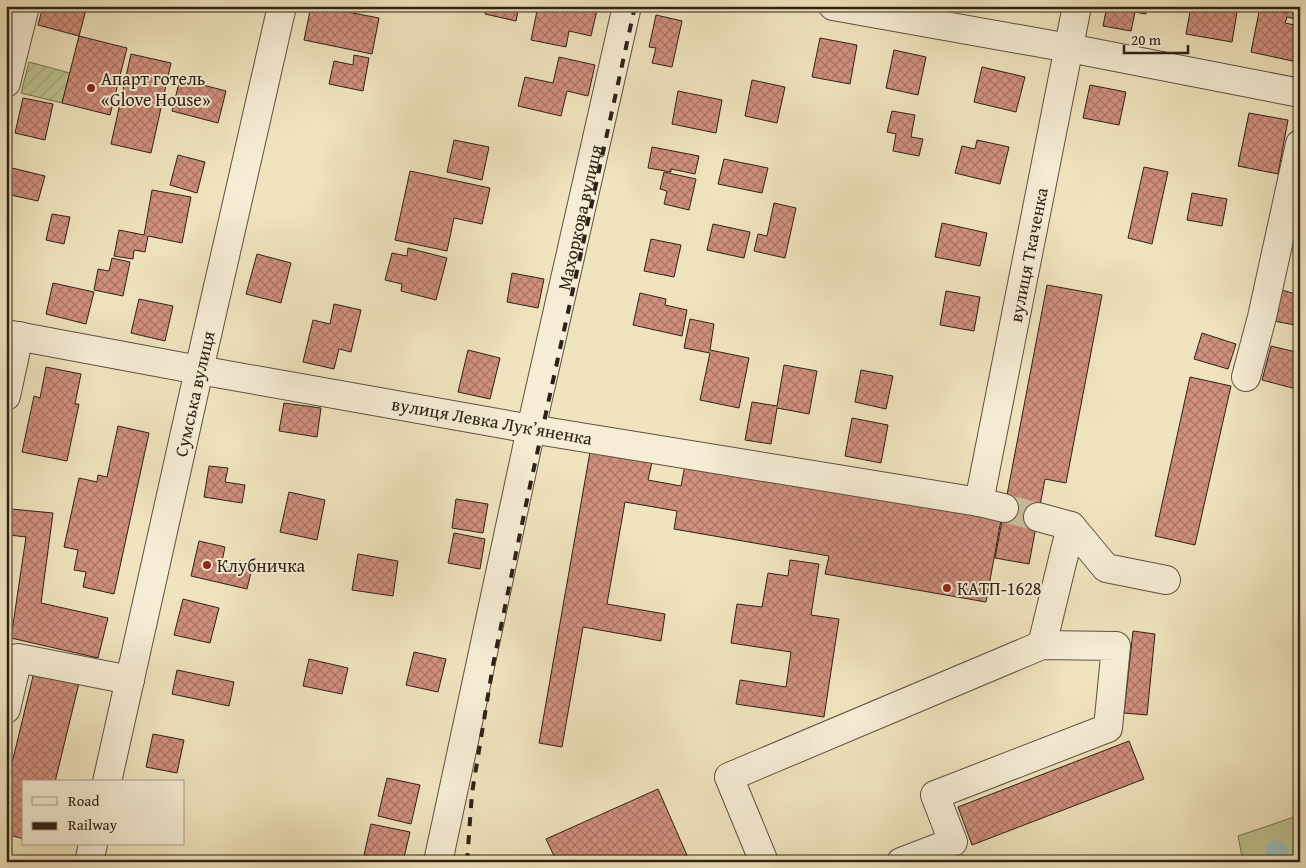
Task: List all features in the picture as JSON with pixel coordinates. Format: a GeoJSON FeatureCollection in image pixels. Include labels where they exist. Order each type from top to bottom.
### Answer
{"type":"FeatureCollection","features":[{"type":"Feature","properties":{"kind":"street"},"geometry":{"type":"LineString","coordinates":[[6,83],[26,6]]}},
{"type":"Feature","properties":{"kind":"street","name":"Сумська вулиця"},"geometry":{"type":"LineString","coordinates":[[107,780],[282,6]]}},
{"type":"Feature","properties":{"kind":"street","name":"Махоркова вулиця"},"geometry":{"type":"LineString","coordinates":[[438,862],[531,429],[627,6]]}},
{"type":"Feature","properties":{"kind":"street"},"geometry":{"type":"LineString","coordinates":[[833,6],[1069,48],[1300,93]]}},
{"type":"Feature","properties":{"kind":"street","name":"вулиця Ткаченка"},"geometry":{"type":"LineString","coordinates":[[978,502],[1077,6]]}},
{"type":"Feature","properties":{"kind":"street"},"geometry":{"type":"LineString","coordinates":[[1246,376],[1262,318],[1300,144]]}},
{"type":"Feature","properties":{"kind":"street"},"geometry":{"type":"LineString","coordinates":[[6,396],[13,335]]}},
{"type":"Feature","properties":{"kind":"street","name":"вулиця Левка Лукʼяненка"},"geometry":{"type":"LineString","coordinates":[[13,335],[531,429],[978,502],[1004,508]]}},
{"type":"Feature","properties":{"kind":"street"},"geometry":{"type":"LineString","coordinates":[[1038,517],[1071,526],[1106,568],[1166,580]]}},
{"type":"Feature","properties":{"kind":"street"},"geometry":{"type":"LineString","coordinates":[[1042,645],[1071,526]]}},
{"type":"Feature","properties":{"kind":"street"},"geometry":{"type":"LineString","coordinates":[[764,862],[729,777],[1042,645],[1116,646],[1108,728],[935,795],[952,842],[901,862]]}},
{"type":"Feature","properties":{"kind":"street"},"geometry":{"type":"LineString","coordinates":[[6,709],[18,658],[130,680]]}},
{"type":"Feature","properties":{"kind":"street"},"geometry":{"type":"LineString","coordinates":[[89,862],[93,846]]}},
{"type":"Feature","properties":{"kind":"green space"},"geometry":{"type":"Polygon","coordinates":[[[29,62],[70,73],[62,103],[21,93],[29,62]]]}},
{"type":"Feature","properties":{"kind":"green space"},"geometry":{"type":"Polygon","coordinates":[[[1300,815],[1300,862],[1243,862],[1238,836],[1300,815]]]}},
{"type":"Feature","properties":{"kind":"building"},"geometry":{"type":"Polygon","coordinates":[[[43,6],[87,6],[79,36],[38,25],[43,6]]]}},
{"type":"Feature","properties":{"kind":"building"},"geometry":{"type":"Polygon","coordinates":[[[147,6],[167,6],[166,11],[147,6]]]}},
{"type":"Feature","properties":{"kind":"building"},"geometry":{"type":"Polygon","coordinates":[[[311,6],[333,6],[332,9],[379,18],[372,54],[304,40],[311,6]]]}},
{"type":"Feature","properties":{"kind":"building"},"geometry":{"type":"Polygon","coordinates":[[[486,6],[519,6],[516,21],[485,14],[486,6]]]}},
{"type":"Feature","properties":{"kind":"building"},"geometry":{"type":"Polygon","coordinates":[[[538,6],[598,6],[591,36],[569,31],[566,47],[531,40],[538,6]]]}},
{"type":"Feature","properties":{"kind":"building"},"geometry":{"type":"Polygon","coordinates":[[[1007,6],[1038,6],[1037,11],[1007,6]]]}},
{"type":"Feature","properties":{"kind":"building"},"geometry":{"type":"Polygon","coordinates":[[[1107,6],[1147,6],[1146,14],[1135,12],[1131,31],[1103,26],[1107,6]]]}},
{"type":"Feature","properties":{"kind":"building"},"geometry":{"type":"Polygon","coordinates":[[[1191,6],[1238,6],[1232,42],[1186,34],[1191,6]]]}},
{"type":"Feature","properties":{"kind":"building"},"geometry":{"type":"Polygon","coordinates":[[[1289,6],[1300,6],[1300,20],[1287,17],[1285,23],[1300,26],[1300,49],[1297,62],[1251,52],[1260,7],[1288,13],[1289,6]]]}},
{"type":"Feature","properties":{"kind":"building"},"geometry":{"type":"Polygon","coordinates":[[[656,15],[682,21],[672,67],[652,63],[656,48],[649,47],[656,15]]]}},
{"type":"Feature","properties":{"kind":"building","name":"Апарт готель «Glove House»"},"geometry":{"type":"Polygon","coordinates":[[[79,36],[127,48],[110,115],[62,103],[79,36]]]}},
{"type":"Feature","properties":{"kind":"building"},"geometry":{"type":"Polygon","coordinates":[[[820,38],[857,45],[850,84],[812,77],[820,38]]]}},
{"type":"Feature","properties":{"kind":"building"},"geometry":{"type":"Polygon","coordinates":[[[894,50],[926,57],[918,95],[886,88],[894,50]]]}},
{"type":"Feature","properties":{"kind":"building"},"geometry":{"type":"Polygon","coordinates":[[[131,54],[171,63],[151,153],[111,144],[131,54]]]}},
{"type":"Feature","properties":{"kind":"building"},"geometry":{"type":"Polygon","coordinates":[[[354,55],[369,58],[363,91],[329,84],[334,61],[353,65],[354,55]]]}},
{"type":"Feature","properties":{"kind":"building"},"geometry":{"type":"Polygon","coordinates":[[[559,57],[595,65],[588,96],[567,91],[561,116],[518,106],[525,77],[553,83],[559,57]]]}},
{"type":"Feature","properties":{"kind":"building"},"geometry":{"type":"Polygon","coordinates":[[[982,67],[1025,77],[1016,112],[974,102],[982,67]]]}},
{"type":"Feature","properties":{"kind":"building"},"geometry":{"type":"Polygon","coordinates":[[[180,79],[226,91],[218,123],[172,111],[180,79]]]}},
{"type":"Feature","properties":{"kind":"building"},"geometry":{"type":"Polygon","coordinates":[[[752,80],[785,87],[777,123],[745,116],[752,80]]]}},
{"type":"Feature","properties":{"kind":"building"},"geometry":{"type":"Polygon","coordinates":[[[1090,85],[1126,92],[1119,125],[1083,118],[1090,85]]]}},
{"type":"Feature","properties":{"kind":"building"},"geometry":{"type":"Polygon","coordinates":[[[678,91],[722,100],[716,133],[672,124],[678,91]]]}},
{"type":"Feature","properties":{"kind":"building"},"geometry":{"type":"Polygon","coordinates":[[[23,98],[53,104],[45,140],[15,133],[23,98]]]}},
{"type":"Feature","properties":{"kind":"building"},"geometry":{"type":"Polygon","coordinates":[[[892,111],[915,115],[911,137],[923,139],[919,156],[893,151],[896,134],[887,132],[892,111]]]}},
{"type":"Feature","properties":{"kind":"building"},"geometry":{"type":"Polygon","coordinates":[[[1249,113],[1288,120],[1278,174],[1238,166],[1249,113]]]}},
{"type":"Feature","properties":{"kind":"building"},"geometry":{"type":"Polygon","coordinates":[[[454,140],[489,147],[482,180],[447,172],[454,140]]]}},
{"type":"Feature","properties":{"kind":"building"},"geometry":{"type":"Polygon","coordinates":[[[977,140],[1009,147],[1000,184],[955,173],[962,146],[975,149],[977,140]]]}},
{"type":"Feature","properties":{"kind":"building"},"geometry":{"type":"Polygon","coordinates":[[[652,147],[699,156],[695,174],[671,169],[671,172],[648,168],[652,147]]]}},
{"type":"Feature","properties":{"kind":"building"},"geometry":{"type":"Polygon","coordinates":[[[178,155],[205,162],[197,193],[170,185],[178,155]]]}},
{"type":"Feature","properties":{"kind":"building"},"geometry":{"type":"Polygon","coordinates":[[[724,159],[768,168],[762,193],[718,184],[724,159]]]}},
{"type":"Feature","properties":{"kind":"building"},"geometry":{"type":"Polygon","coordinates":[[[1144,167],[1168,172],[1152,244],[1128,238],[1144,167]]]}},
{"type":"Feature","properties":{"kind":"building"},"geometry":{"type":"Polygon","coordinates":[[[12,168],[45,176],[38,201],[6,194],[12,168]]]}},
{"type":"Feature","properties":{"kind":"building"},"geometry":{"type":"Polygon","coordinates":[[[410,171],[490,188],[482,224],[454,218],[447,251],[395,240],[410,171]]]}},
{"type":"Feature","properties":{"kind":"building"},"geometry":{"type":"Polygon","coordinates":[[[664,172],[696,179],[689,210],[664,204],[667,191],[660,189],[664,172]]]}},
{"type":"Feature","properties":{"kind":"building"},"geometry":{"type":"Polygon","coordinates":[[[152,190],[191,197],[182,243],[148,236],[145,252],[134,250],[133,259],[114,256],[119,230],[144,235],[152,190]]]}},
{"type":"Feature","properties":{"kind":"building"},"geometry":{"type":"Polygon","coordinates":[[[1192,193],[1227,199],[1222,226],[1187,220],[1192,193]]]}},
{"type":"Feature","properties":{"kind":"building"},"geometry":{"type":"Polygon","coordinates":[[[774,203],[796,208],[785,258],[754,251],[758,234],[767,236],[774,203]]]}},
{"type":"Feature","properties":{"kind":"building"},"geometry":{"type":"Polygon","coordinates":[[[52,214],[70,217],[64,244],[46,240],[52,214]]]}},
{"type":"Feature","properties":{"kind":"building"},"geometry":{"type":"Polygon","coordinates":[[[942,223],[987,233],[980,266],[935,257],[942,223]]]}},
{"type":"Feature","properties":{"kind":"building"},"geometry":{"type":"Polygon","coordinates":[[[713,224],[750,232],[744,258],[707,250],[713,224]]]}},
{"type":"Feature","properties":{"kind":"building"},"geometry":{"type":"Polygon","coordinates":[[[651,239],[681,245],[674,277],[644,271],[651,239]]]}},
{"type":"Feature","properties":{"kind":"building"},"geometry":{"type":"Polygon","coordinates":[[[408,248],[447,258],[436,300],[401,291],[402,284],[385,280],[392,253],[407,256],[408,248]]]}},
{"type":"Feature","properties":{"kind":"building"},"geometry":{"type":"Polygon","coordinates":[[[257,254],[291,263],[281,303],[246,294],[257,254]]]}},
{"type":"Feature","properties":{"kind":"building"},"geometry":{"type":"Polygon","coordinates":[[[112,258],[130,262],[123,296],[94,290],[98,269],[109,271],[112,258]]]}},
{"type":"Feature","properties":{"kind":"building"},"geometry":{"type":"Polygon","coordinates":[[[512,273],[544,279],[538,308],[507,302],[512,273]]]}},
{"type":"Feature","properties":{"kind":"building"},"geometry":{"type":"Polygon","coordinates":[[[53,283],[94,292],[86,324],[46,314],[53,283]]]}},
{"type":"Feature","properties":{"kind":"building","name":"КАТП-1628"},"geometry":{"type":"Polygon","coordinates":[[[1047,285],[1102,295],[1066,483],[1045,479],[1029,564],[995,558],[1047,285]]]}},
{"type":"Feature","properties":{"kind":"building"},"geometry":{"type":"Polygon","coordinates":[[[1281,290],[1300,295],[1300,326],[1274,321],[1281,290]]]}},
{"type":"Feature","properties":{"kind":"building"},"geometry":{"type":"Polygon","coordinates":[[[946,291],[980,297],[974,331],[940,325],[946,291]]]}},
{"type":"Feature","properties":{"kind":"building"},"geometry":{"type":"Polygon","coordinates":[[[640,293],[666,299],[665,305],[687,310],[682,336],[633,325],[640,293]]]}},
{"type":"Feature","properties":{"kind":"building"},"geometry":{"type":"Polygon","coordinates":[[[139,299],[173,306],[165,341],[131,333],[139,299]]]}},
{"type":"Feature","properties":{"kind":"building"},"geometry":{"type":"Polygon","coordinates":[[[334,304],[361,310],[351,352],[339,349],[334,369],[303,362],[313,320],[330,324],[334,304]]]}},
{"type":"Feature","properties":{"kind":"building"},"geometry":{"type":"Polygon","coordinates":[[[690,319],[714,324],[710,350],[749,358],[739,408],[700,400],[710,353],[684,348],[690,319]]]}},
{"type":"Feature","properties":{"kind":"building"},"geometry":{"type":"Polygon","coordinates":[[[1202,333],[1236,344],[1228,369],[1194,359],[1202,333]]]}},
{"type":"Feature","properties":{"kind":"building"},"geometry":{"type":"Polygon","coordinates":[[[1271,346],[1300,353],[1300,390],[1262,380],[1271,346]]]}},
{"type":"Feature","properties":{"kind":"building"},"geometry":{"type":"Polygon","coordinates":[[[468,350],[500,358],[490,399],[458,392],[468,350]]]}},
{"type":"Feature","properties":{"kind":"building"},"geometry":{"type":"Polygon","coordinates":[[[784,365],[817,371],[809,414],[777,408],[771,444],[745,440],[752,402],[777,406],[784,365]]]}},
{"type":"Feature","properties":{"kind":"building"},"geometry":{"type":"Polygon","coordinates":[[[46,367],[81,374],[75,404],[79,404],[67,461],[22,452],[34,396],[40,398],[46,367]]]}},
{"type":"Feature","properties":{"kind":"building"},"geometry":{"type":"Polygon","coordinates":[[[861,370],[893,376],[886,409],[855,402],[861,370]]]}},
{"type":"Feature","properties":{"kind":"building"},"geometry":{"type":"Polygon","coordinates":[[[1190,377],[1231,386],[1195,545],[1155,536],[1190,377]]]}},
{"type":"Feature","properties":{"kind":"building"},"geometry":{"type":"Polygon","coordinates":[[[284,403],[321,408],[317,437],[279,431],[284,403]]]}},
{"type":"Feature","properties":{"kind":"building"},"geometry":{"type":"Polygon","coordinates":[[[852,418],[888,425],[881,463],[845,456],[852,418]]]}},
{"type":"Feature","properties":{"kind":"building"},"geometry":{"type":"Polygon","coordinates":[[[118,426],[149,433],[114,594],[83,587],[86,572],[74,570],[78,550],[64,547],[79,478],[97,482],[98,475],[107,477],[118,426]]]}},
{"type":"Feature","properties":{"kind":"building","name":"КАТП-1628"},"geometry":{"type":"Polygon","coordinates":[[[590,452],[652,462],[648,480],[681,486],[685,465],[1001,520],[986,602],[825,574],[829,556],[674,529],[677,511],[625,502],[607,604],[665,614],[661,641],[583,627],[562,747],[539,743],[590,452]]]}},
{"type":"Feature","properties":{"kind":"building"},"geometry":{"type":"Polygon","coordinates":[[[209,466],[228,468],[225,482],[245,485],[242,503],[204,497],[209,466]]]}},
{"type":"Feature","properties":{"kind":"building"},"geometry":{"type":"Polygon","coordinates":[[[289,492],[325,500],[317,540],[280,532],[289,492]]]}},
{"type":"Feature","properties":{"kind":"building"},"geometry":{"type":"Polygon","coordinates":[[[456,499],[488,504],[483,533],[452,528],[456,499]]]}},
{"type":"Feature","properties":{"kind":"building"},"geometry":{"type":"Polygon","coordinates":[[[11,509],[53,513],[41,603],[108,618],[98,658],[11,638],[26,537],[9,535],[11,509]]]}},
{"type":"Feature","properties":{"kind":"building"},"geometry":{"type":"Polygon","coordinates":[[[454,533],[485,539],[480,569],[448,563],[454,533]]]}},
{"type":"Feature","properties":{"kind":"building","name":"Клубничка"},"geometry":{"type":"Polygon","coordinates":[[[199,541],[225,547],[221,566],[237,570],[239,561],[253,564],[247,589],[191,576],[199,541]]]}},
{"type":"Feature","properties":{"kind":"building"},"geometry":{"type":"Polygon","coordinates":[[[358,554],[398,561],[393,596],[352,590],[358,554]]]}},
{"type":"Feature","properties":{"kind":"building"},"geometry":{"type":"Polygon","coordinates":[[[790,560],[819,564],[811,615],[839,619],[824,717],[736,704],[740,680],[786,687],[791,652],[731,643],[737,604],[762,607],[768,573],[788,576],[790,560]]]}},
{"type":"Feature","properties":{"kind":"building"},"geometry":{"type":"Polygon","coordinates":[[[183,599],[219,608],[210,643],[174,635],[183,599]]]}},
{"type":"Feature","properties":{"kind":"building"},"geometry":{"type":"Polygon","coordinates":[[[1133,631],[1155,634],[1147,715],[1124,713],[1133,631]]]}},
{"type":"Feature","properties":{"kind":"building"},"geometry":{"type":"Polygon","coordinates":[[[414,652],[446,659],[438,692],[406,685],[414,652]]]}},
{"type":"Feature","properties":{"kind":"building"},"geometry":{"type":"Polygon","coordinates":[[[309,659],[348,668],[342,694],[303,686],[309,659]]]}},
{"type":"Feature","properties":{"kind":"building"},"geometry":{"type":"Polygon","coordinates":[[[35,668],[80,679],[55,780],[22,780],[22,838],[6,834],[6,788],[35,668]]]}},
{"type":"Feature","properties":{"kind":"building"},"geometry":{"type":"Polygon","coordinates":[[[177,670],[234,682],[229,706],[172,694],[177,670]]]}},
{"type":"Feature","properties":{"kind":"building"},"geometry":{"type":"Polygon","coordinates":[[[153,734],[184,740],[177,773],[146,767],[153,734]]]}},
{"type":"Feature","properties":{"kind":"building"},"geometry":{"type":"Polygon","coordinates":[[[1129,741],[1144,779],[972,845],[958,807],[1129,741]]]}},
{"type":"Feature","properties":{"kind":"building"},"geometry":{"type":"Polygon","coordinates":[[[387,778],[420,785],[411,824],[378,816],[387,778]]]}},
{"type":"Feature","properties":{"kind":"building"},"geometry":{"type":"Polygon","coordinates":[[[658,789],[690,862],[557,862],[546,839],[658,789]]]}},
{"type":"Feature","properties":{"kind":"building"},"geometry":{"type":"Polygon","coordinates":[[[371,824],[410,832],[403,862],[364,855],[371,824]]]}},
{"type":"Feature","properties":{"kind":"waterway"},"geometry":{"type":"LineString","coordinates":[[1276,851],[1279,862]]}},
{"type":"Feature","properties":{"kind":"tunnel"},"geometry":{"type":"LineString","coordinates":[[1004,508],[1038,517]]}},
{"type":"Feature","properties":{"kind":"railway"},"geometry":{"type":"LineString","coordinates":[[467,862],[472,793],[493,665],[528,495],[635,6]]}},
{"type":"Feature","properties":{"kind":"place","name":"Апарт готель «Glove House»"},"geometry":{"type":"Point","coordinates":[91,88]}},
{"type":"Feature","properties":{"kind":"place","name":"Клубничка"},"geometry":{"type":"Point","coordinates":[207,565]}},
{"type":"Feature","properties":{"kind":"place","name":"КАТП-1628"},"geometry":{"type":"Point","coordinates":[947,588]}}]}
